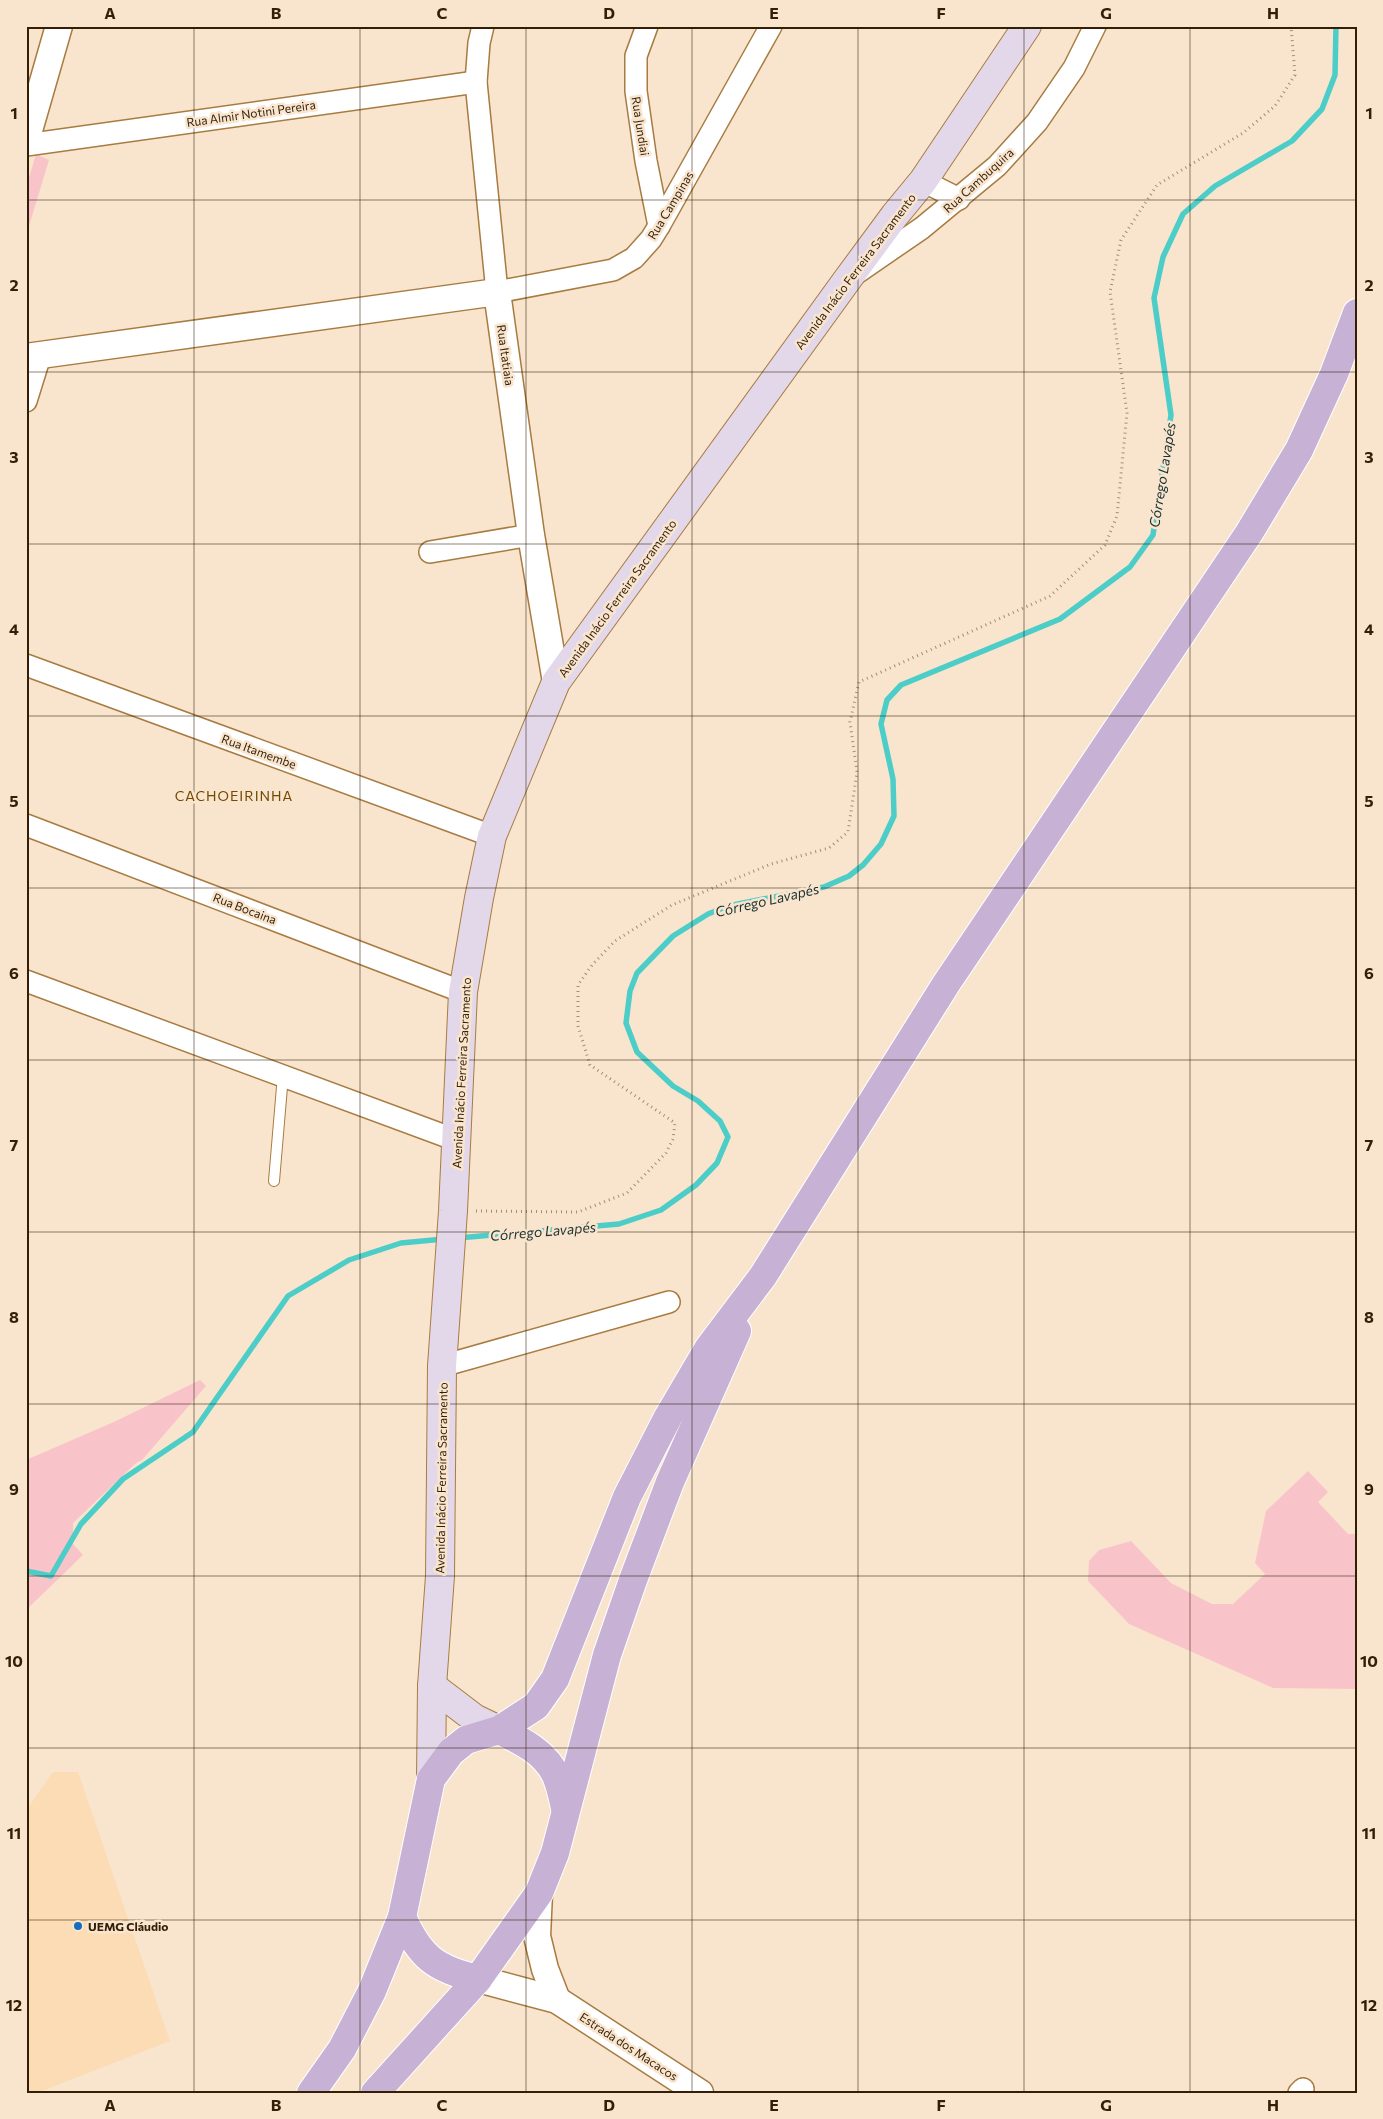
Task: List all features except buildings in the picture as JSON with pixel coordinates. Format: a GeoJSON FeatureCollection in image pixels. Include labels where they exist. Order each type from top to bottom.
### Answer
{"type":"FeatureCollection","features":[{"type":"Feature","properties":{"kind":"main road","name":"Avenida Inácio Ferreira Sacramento"},"geometry":{"type":"LineString","coordinates":[[431,1779],[432,1686],[440,1576],[442,1366],[450,1265],[464,992],[479,898],[492,836],[556,682],[847,280],[895,215],[923,181],[1027,26]]}},
{"type":"Feature","properties":{"kind":"main road"},"geometry":{"type":"LineString","coordinates":[[311,2093],[342,2049],[372,1990],[402,1917],[431,1779],[451,1752],[466,1740],[499,1730],[536,1706],[555,1679],[631,1488],[668,1417],[708,1349],[763,1276],[946,984],[1249,533],[1299,450],[1334,374],[1357,313]]}},
{"type":"Feature","properties":{"kind":"main road"},"geometry":{"type":"LineString","coordinates":[[375,2093],[478,1979],[539,1893],[555,1853],[565,1808],[607,1655],[633,1580],[670,1482],[709,1390],[763,1276]]}},
{"type":"Feature","properties":{"kind":"main road"},"geometry":{"type":"LineString","coordinates":[[432,1686],[474,1718],[529,1744],[546,1761],[557,1777],[565,1808]]}},
{"type":"Feature","properties":{"kind":"main road"},"geometry":{"type":"LineString","coordinates":[[402,1917],[412,1941],[430,1960],[452,1973],[478,1979]]}},
{"type":"Feature","properties":{"kind":"street"},"geometry":{"type":"LineString","coordinates":[[26,141],[59,26]]}},
{"type":"Feature","properties":{"kind":"street","name":"Rua Itatiaia"},"geometry":{"type":"LineString","coordinates":[[484,26],[479,42],[476,82],[497,292],[531,535],[556,682]]}},
{"type":"Feature","properties":{"kind":"street","name":"Rua Jundiai"},"geometry":{"type":"LineString","coordinates":[[647,26],[636,56],[636,91],[646,161],[659,226]]}},
{"type":"Feature","properties":{"kind":"street","name":"Rua Campinas"},"geometry":{"type":"LineString","coordinates":[[497,292],[613,270],[634,258],[651,239],[659,226],[771,26]]}},
{"type":"Feature","properties":{"kind":"street","name":"Rua Cambuquira"},"geometry":{"type":"LineString","coordinates":[[847,280],[922,228],[997,166],[1036,122],[1074,68],[1095,26]]}},
{"type":"Feature","properties":{"kind":"street","name":"Rua Almir Notini Pereira"},"geometry":{"type":"LineString","coordinates":[[26,145],[476,82]]}},
{"type":"Feature","properties":{"kind":"street"},"geometry":{"type":"LineString","coordinates":[[923,181],[959,199]]}},
{"type":"Feature","properties":{"kind":"street"},"geometry":{"type":"LineString","coordinates":[[26,401],[33,357],[497,292]]}},
{"type":"Feature","properties":{"kind":"street"},"geometry":{"type":"LineString","coordinates":[[430,552],[531,535]]}},
{"type":"Feature","properties":{"kind":"street","name":"Rua Itamembe"},"geometry":{"type":"LineString","coordinates":[[26,665],[492,836]]}},
{"type":"Feature","properties":{"kind":"street","name":"Rua Bocaina"},"geometry":{"type":"LineString","coordinates":[[26,825],[464,992]]}},
{"type":"Feature","properties":{"kind":"street"},"geometry":{"type":"LineString","coordinates":[[26,981],[456,1140]]}},
{"type":"Feature","properties":{"kind":"street"},"geometry":{"type":"LineString","coordinates":[[442,1366],[669,1302]]}},
{"type":"Feature","properties":{"kind":"street"},"geometry":{"type":"LineString","coordinates":[[539,1893],[538,1936],[544,1969],[557,2000]]}},
{"type":"Feature","properties":{"kind":"street","name":"Estrada dos Macacos"},"geometry":{"type":"LineString","coordinates":[[478,1979],[557,2000],[700,2093]]}},
{"type":"Feature","properties":{"kind":"lane"},"geometry":{"type":"LineString","coordinates":[[274,1181],[284,1076]]}},
{"type":"Feature","properties":{"kind":"path"},"geometry":{"type":"LineString","coordinates":[[453,1211],[578,1212],[627,1193],[666,1153],[673,1139],[675,1123],[590,1064],[578,1026],[578,985],[592,965],[615,941],[672,905],[771,864],[828,848],[848,832],[857,772],[850,722],[859,682],[1050,596],[1105,546],[1118,516],[1127,413],[1110,292],[1121,240],[1157,185],[1243,133],[1274,106],[1295,75],[1291,26]]}},
{"type":"Feature","properties":{"kind":"shaded area"},"geometry":{"type":"Polygon","coordinates":[[[36,154],[49,160],[26,236],[26,188],[36,154]]]}},
{"type":"Feature","properties":{"kind":"shaded area"},"geometry":{"type":"Polygon","coordinates":[[[200,1380],[206,1386],[142,1460],[136,1463],[73,1523],[73,1544],[83,1555],[26,1610],[26,1460],[116,1421],[200,1380]]]}},
{"type":"Feature","properties":{"kind":"shaded area"},"geometry":{"type":"Polygon","coordinates":[[[1308,1471],[1328,1492],[1318,1502],[1348,1534],[1357,1534],[1357,1689],[1273,1688],[1129,1624],[1088,1581],[1089,1561],[1099,1550],[1131,1541],[1171,1583],[1212,1604],[1233,1604],[1265,1574],[1255,1563],[1266,1511],[1308,1471]]]}},
{"type":"Feature","properties":{"kind":"shaded area","name":"UEMG Cláudio"},"geometry":{"type":"Polygon","coordinates":[[[53,1772],[78,1772],[170,2041],[37,2093],[26,2093],[26,1810],[53,1772]]]}},
{"type":"Feature","properties":{"kind":"waterway","name":"Córrego Lavapés"},"geometry":{"type":"LineString","coordinates":[[458,1238],[619,1224],[661,1210],[696,1185],[717,1163],[728,1137],[720,1121],[698,1101],[673,1086],[637,1052],[626,1023],[630,991],[637,973],[673,936],[708,914],[728,906],[824,887],[849,876],[863,865],[881,844],[894,816],[893,779],[881,724],[887,700],[901,685],[1060,619],[1130,567],[1153,535],[1171,415],[1154,298],[1163,257],[1183,214],[1215,186],[1292,141],[1322,109],[1335,75],[1336,26]]}},
{"type":"Feature","properties":{"kind":"waterway","name":"Córrego Lavapés"},"geometry":{"type":"LineString","coordinates":[[26,1571],[51,1576],[81,1524],[123,1479],[193,1432],[288,1296],[349,1260],[401,1243],[444,1239]]}},
{"type":"Feature","properties":{"kind":"place","name":"UEMG Cláudio"},"geometry":{"type":"Point","coordinates":[78,1926]}},
{"type":"Feature","properties":{"kind":"district","name":"CACHOEIRINHA"},"geometry":{"type":"Point","coordinates":[234,795]}}]}
